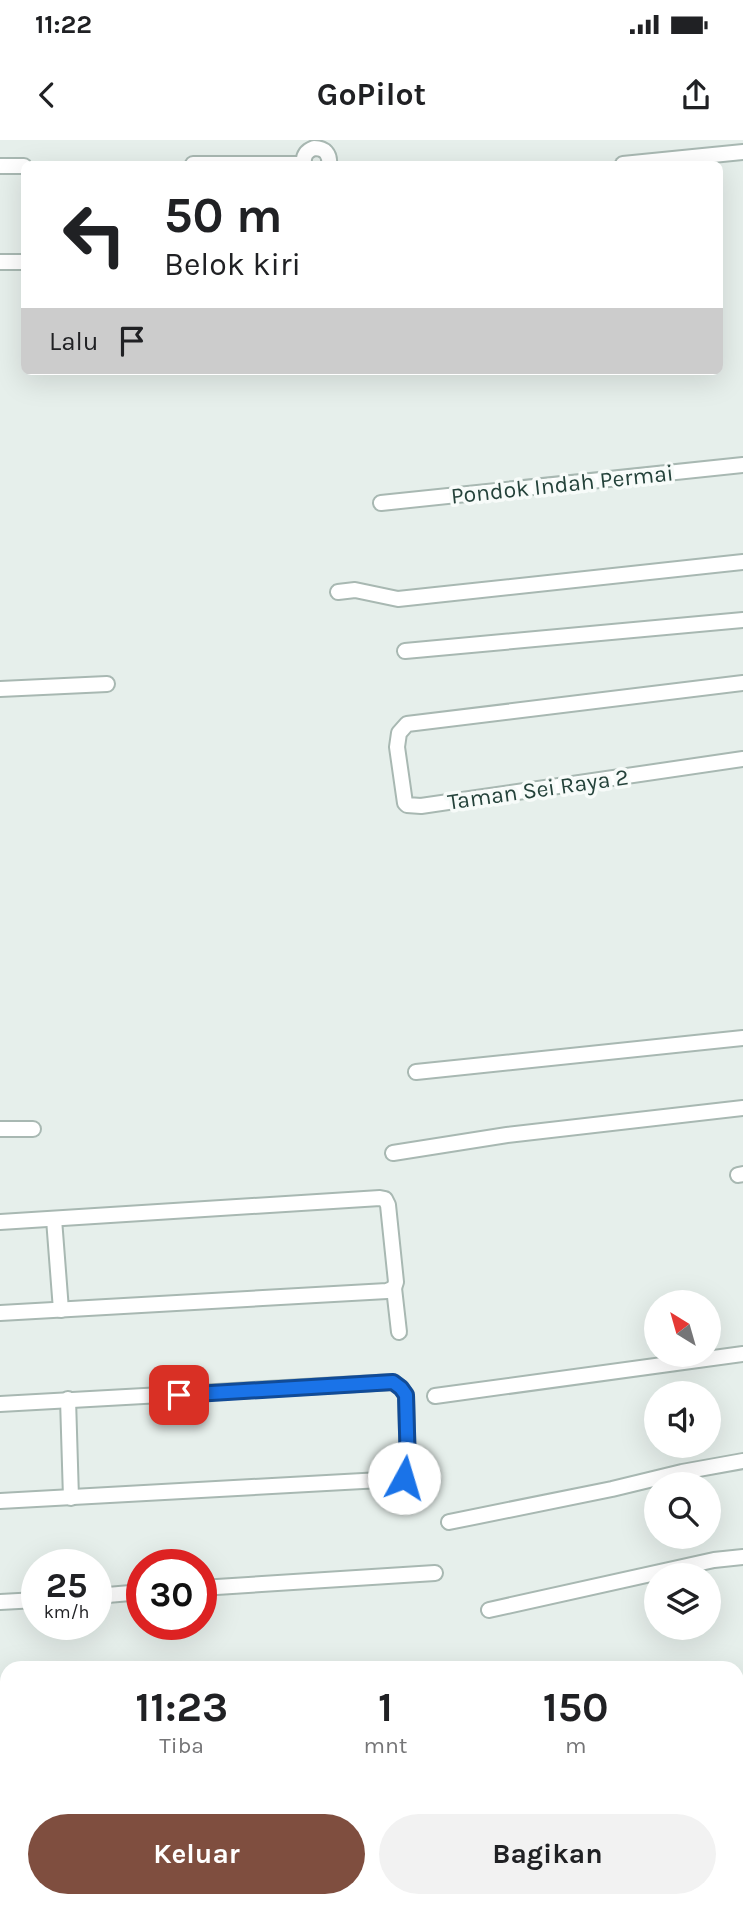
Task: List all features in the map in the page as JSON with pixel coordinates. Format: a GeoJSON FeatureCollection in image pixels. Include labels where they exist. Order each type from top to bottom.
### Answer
{"type":"FeatureCollection","features":[{"type":"Feature","properties":{"kind":"street"},"geometry":{"type":"LineString","coordinates":[[304,161],[306,153],[314,148],[325,150],[329,161]]}},
{"type":"Feature","properties":{"kind":"street"},"geometry":{"type":"LineString","coordinates":[[653,161],[743,152]]}},
{"type":"Feature","properties":{"kind":"street"},"geometry":{"type":"LineString","coordinates":[[0,166],[21,166]]}},
{"type":"Feature","properties":{"kind":"street"},"geometry":{"type":"LineString","coordinates":[[0,262],[21,262]]}},
{"type":"Feature","properties":{"kind":"street","name":"Pondok Indah Permai"},"geometry":{"type":"LineString","coordinates":[[382,503],[743,465]]}},
{"type":"Feature","properties":{"kind":"street"},"geometry":{"type":"LineString","coordinates":[[338,592],[355,590],[398,599],[743,562]]}},
{"type":"Feature","properties":{"kind":"street"},"geometry":{"type":"LineString","coordinates":[[404,651],[743,620]]}},
{"type":"Feature","properties":{"kind":"street","name":"Taman Sei Raya 2"},"geometry":{"type":"LineString","coordinates":[[743,683],[403,729],[397,747],[402,789],[407,805],[421,806],[743,759]]}},
{"type":"Feature","properties":{"kind":"street"},"geometry":{"type":"LineString","coordinates":[[0,689],[107,684]]}},
{"type":"Feature","properties":{"kind":"street"},"geometry":{"type":"LineString","coordinates":[[415,1072],[743,1038]]}},
{"type":"Feature","properties":{"kind":"street"},"geometry":{"type":"LineString","coordinates":[[393,1153],[507,1135],[743,1108]]}},
{"type":"Feature","properties":{"kind":"street"},"geometry":{"type":"LineString","coordinates":[[0,1129],[33,1129]]}},
{"type":"Feature","properties":{"kind":"street"},"geometry":{"type":"LineString","coordinates":[[0,1222],[385,1199],[388,1205],[399,1332]]}},
{"type":"Feature","properties":{"kind":"street"},"geometry":{"type":"LineString","coordinates":[[54,1219],[61,1310]]}},
{"type":"Feature","properties":{"kind":"street"},"geometry":{"type":"LineString","coordinates":[[0,1313],[387,1291],[394,1288]]}},
{"type":"Feature","properties":{"kind":"street"},"geometry":{"type":"LineString","coordinates":[[435,1396],[743,1354]]}},
{"type":"Feature","properties":{"kind":"street"},"geometry":{"type":"LineString","coordinates":[[0,1404],[393,1382],[406,1395],[408,1468],[407,1475],[399,1479],[0,1502]]}},
{"type":"Feature","properties":{"kind":"street"},"geometry":{"type":"LineString","coordinates":[[68,1399],[71,1498]]}},
{"type":"Feature","properties":{"kind":"street"},"geometry":{"type":"LineString","coordinates":[[449,1522],[743,1461]]}},
{"type":"Feature","properties":{"kind":"street"},"geometry":{"type":"LineString","coordinates":[[489,1610],[714,1560],[743,1556]]}},
{"type":"Feature","properties":{"kind":"street"},"geometry":{"type":"LineString","coordinates":[[217,1587],[435,1573]]}},
{"type":"Feature","properties":{"kind":"street"},"geometry":{"type":"LineString","coordinates":[[0,1602],[21,1601]]}},
{"type":"Feature","properties":{"kind":"route"},"geometry":{"type":"LineString","coordinates":[[179,1395],[393,1382],[406,1395],[408,1468],[404,1478]]}}]}
